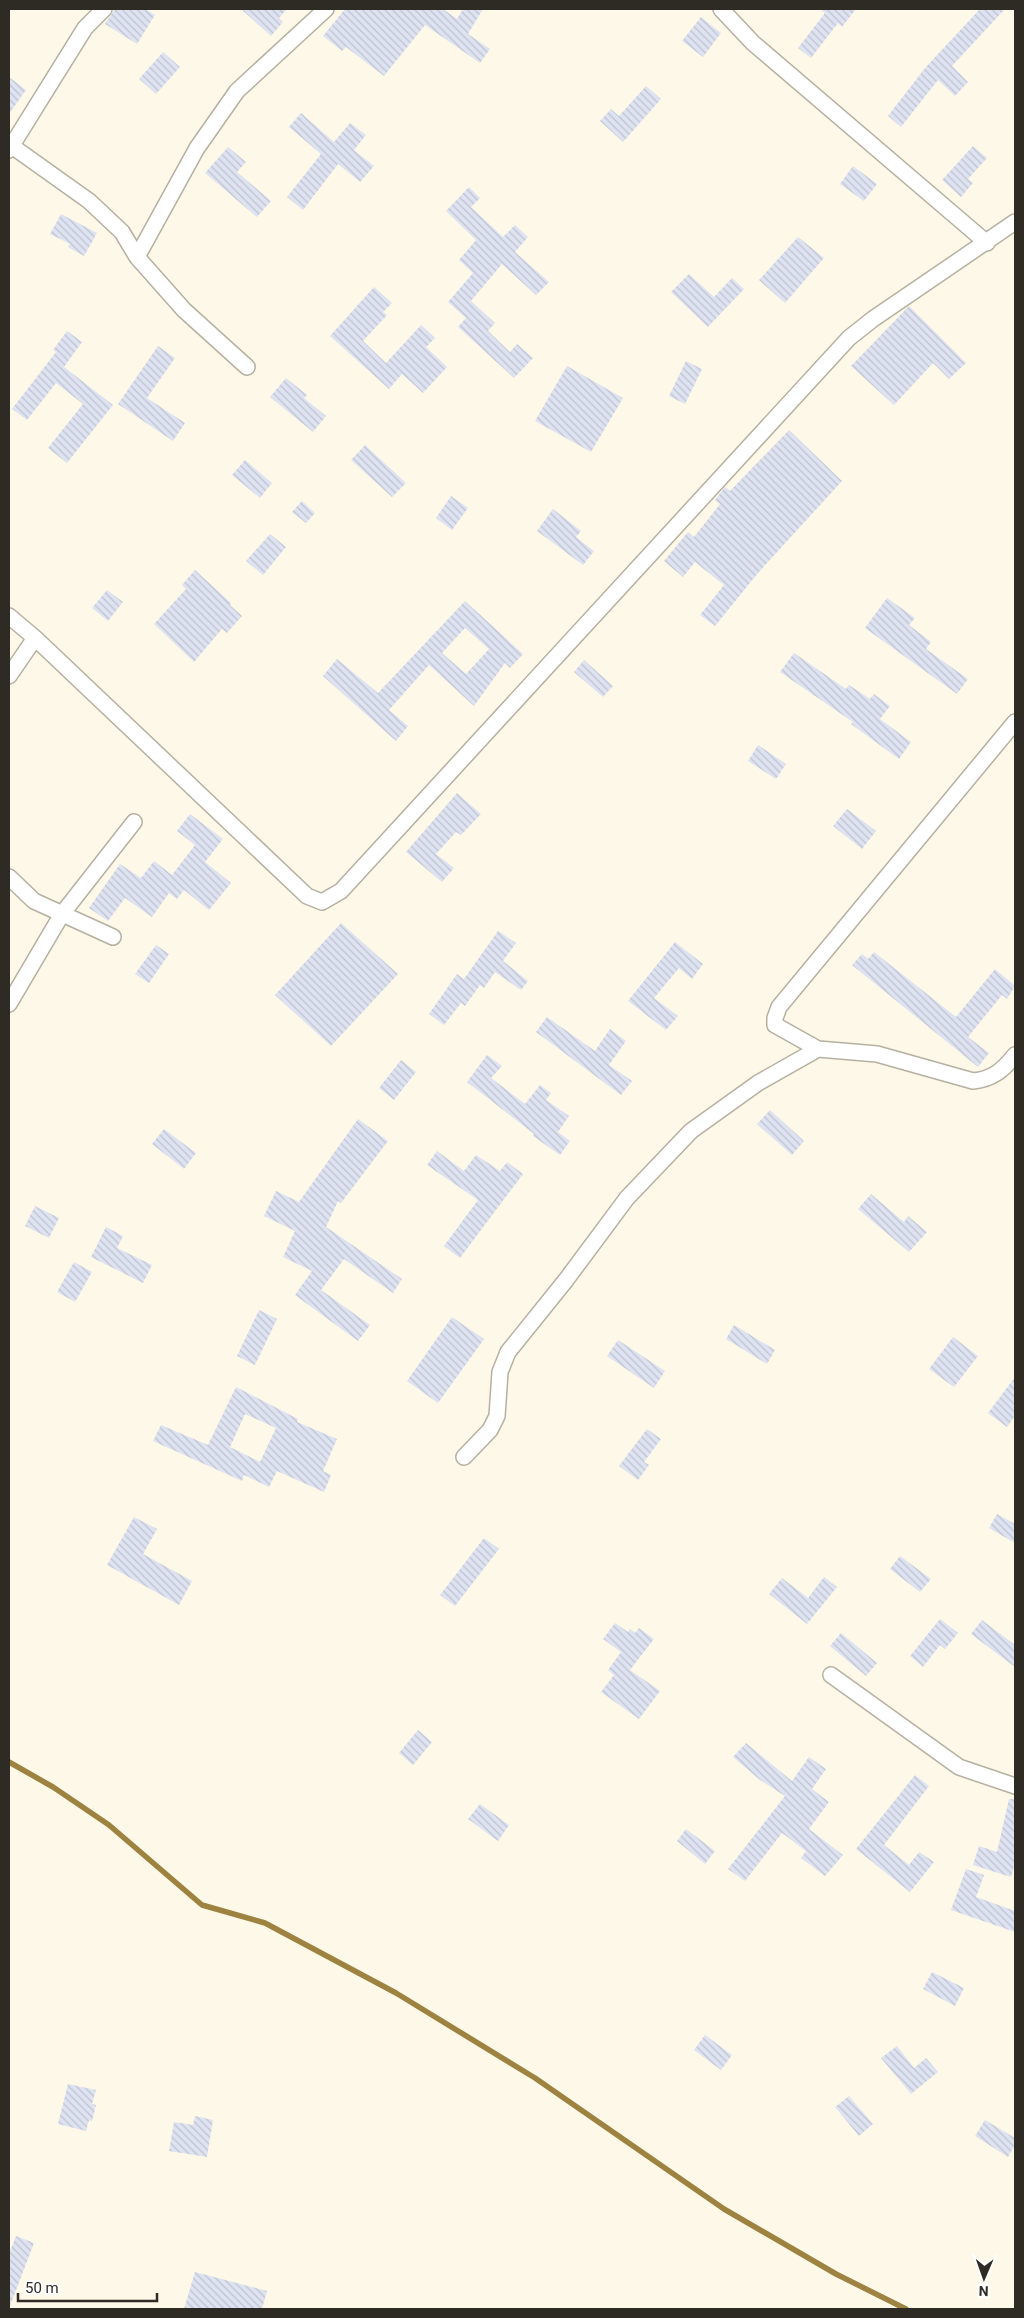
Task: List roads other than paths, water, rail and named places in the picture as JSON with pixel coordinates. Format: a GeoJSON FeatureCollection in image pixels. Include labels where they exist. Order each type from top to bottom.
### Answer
{"type":"FeatureCollection","features":[{"type":"Feature","properties":{"kind":"street"},"geometry":{"type":"LineString","coordinates":[[104,9],[85,28],[10,147],[88,201],[122,232],[137,257],[184,310],[247,367]]}},
{"type":"Feature","properties":{"kind":"street"},"geometry":{"type":"LineString","coordinates":[[137,257],[198,148],[237,91],[326,9]]}},
{"type":"Feature","properties":{"kind":"street"},"geometry":{"type":"LineString","coordinates":[[721,9],[753,44],[987,243]]}},
{"type":"Feature","properties":{"kind":"street"},"geometry":{"type":"LineString","coordinates":[[9,616],[35,638],[307,896],[322,902],[341,891],[348,884],[849,338],[889,308],[987,243],[1015,222]]}},
{"type":"Feature","properties":{"kind":"street"},"geometry":{"type":"LineString","coordinates":[[9,676],[35,638]]}},
{"type":"Feature","properties":{"kind":"street"},"geometry":{"type":"LineString","coordinates":[[1015,722],[779,1007],[774,1018],[775,1025],[818,1050],[877,1054],[973,1081],[988,1079],[1003,1070],[1015,1055]]}},
{"type":"Feature","properties":{"kind":"street"},"geometry":{"type":"LineString","coordinates":[[9,1004],[62,914],[134,822]]}},
{"type":"Feature","properties":{"kind":"street"},"geometry":{"type":"LineString","coordinates":[[9,877],[34,901],[113,937]]}},
{"type":"Feature","properties":{"kind":"street"},"geometry":{"type":"LineString","coordinates":[[464,1457],[490,1430],[498,1416],[500,1372],[508,1352],[566,1280],[626,1198],[691,1131],[758,1083],[818,1050]]}},
{"type":"Feature","properties":{"kind":"street"},"geometry":{"type":"LineString","coordinates":[[832,1675],[960,1767],[1015,1786]]}},
{"type":"Feature","properties":{"kind":"waterway"},"geometry":{"type":"LineString","coordinates":[[9,1762],[53,1787],[109,1825],[202,1905],[265,1923],[396,1993],[535,2078],[724,2209],[836,2274],[906,2309]]}}]}
